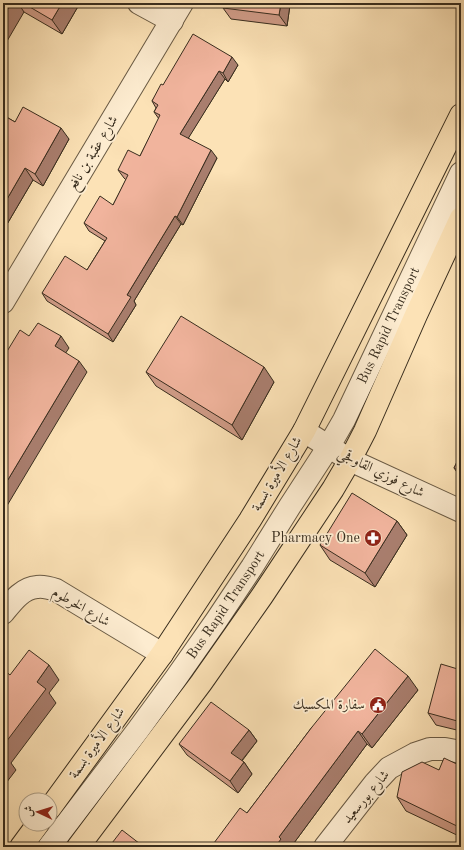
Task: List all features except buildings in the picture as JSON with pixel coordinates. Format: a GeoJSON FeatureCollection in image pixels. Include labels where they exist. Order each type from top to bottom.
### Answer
{"type":"FeatureCollection","features":[{"type":"Feature","properties":{"kind":"main road","name":"شارع الأميرة بسمة"},"geometry":{"type":"LineString","coordinates":[[58,797],[162,654],[250,520],[304,431],[461,115]]}},
{"type":"Feature","properties":{"kind":"main road"},"geometry":{"type":"LineString","coordinates":[[78,847],[201,683],[262,596],[333,489],[365,431],[461,218]]}},
{"type":"Feature","properties":{"kind":"main road"},"geometry":{"type":"LineString","coordinates":[[21,847],[32,832]]}},
{"type":"Feature","properties":{"kind":"street"},"geometry":{"type":"LineString","coordinates":[[139,3],[177,12]]}},
{"type":"Feature","properties":{"kind":"street","name":"شارع عقبة بن نافع"},"geometry":{"type":"LineString","coordinates":[[3,302],[177,12]]}},
{"type":"Feature","properties":{"kind":"street","name":"Bus Rapid Transport"},"geometry":{"type":"LineString","coordinates":[[50,847],[176,678],[252,567],[329,446],[344,420],[461,173]]}},
{"type":"Feature","properties":{"kind":"street","name":"شارع فوزي القاوقجي"},"geometry":{"type":"LineString","coordinates":[[304,431],[350,460],[461,511]]}},
{"type":"Feature","properties":{"kind":"street","name":"شارع الخرطوم"},"geometry":{"type":"LineString","coordinates":[[3,613],[14,600],[27,590],[36,586],[45,587],[56,590],[162,654]]}},
{"type":"Feature","properties":{"kind":"street","name":"شارع بورسعيد"},"geometry":{"type":"LineString","coordinates":[[325,847],[374,783],[389,768],[415,754],[430,749],[461,752]]}},
{"type":"Feature","properties":{"kind":"place","name":"Pharmacy One"},"geometry":{"type":"Point","coordinates":[373,538]}},
{"type":"Feature","properties":{"kind":"place","name":"سفارة المكسيك"},"geometry":{"type":"Point","coordinates":[378,705]}}]}
